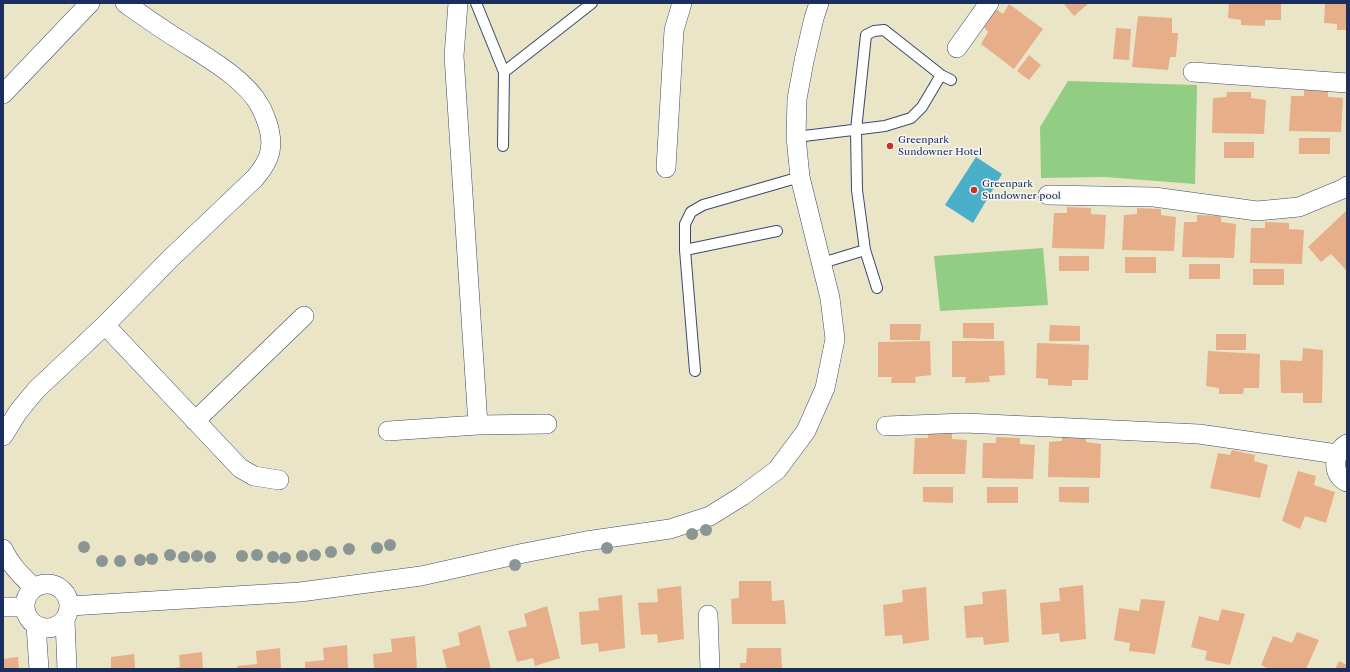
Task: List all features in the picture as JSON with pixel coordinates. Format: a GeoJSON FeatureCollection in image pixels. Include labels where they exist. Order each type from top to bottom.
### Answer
{"type":"FeatureCollection","features":[{"type":"Feature","properties":{"kind":"street"},"geometry":{"type":"LineString","coordinates":[[3,94],[90,3]]}},
{"type":"Feature","properties":{"kind":"street"},"geometry":{"type":"LineString","coordinates":[[3,436],[18,412],[36,390],[255,178],[269,158],[271,135],[269,126],[256,99],[240,82],[218,65],[125,3]]}},
{"type":"Feature","properties":{"kind":"street"},"geometry":{"type":"LineString","coordinates":[[458,3],[454,56],[478,425]]}},
{"type":"Feature","properties":{"kind":"street"},"geometry":{"type":"LineString","coordinates":[[666,168],[674,30],[682,3]]}},
{"type":"Feature","properties":{"kind":"street"},"geometry":{"type":"LineString","coordinates":[[67,613],[300,592],[414,577],[586,541],[670,529],[710,516],[742,496],[777,470],[806,431],[822,395],[825,388],[835,339],[830,298],[800,177],[796,137],[798,92],[804,60],[819,3]]}},
{"type":"Feature","properties":{"kind":"street"},"geometry":{"type":"LineString","coordinates":[[957,48],[989,3]]}},
{"type":"Feature","properties":{"kind":"street"},"geometry":{"type":"LineString","coordinates":[[1193,72],[1347,83]]}},
{"type":"Feature","properties":{"kind":"street"},"geometry":{"type":"LineString","coordinates":[[1048,195],[1154,198],[1257,211],[1299,207],[1346,188]]}},
{"type":"Feature","properties":{"kind":"street"},"geometry":{"type":"LineString","coordinates":[[196,421],[304,316]]}},
{"type":"Feature","properties":{"kind":"street"},"geometry":{"type":"LineString","coordinates":[[104,325],[240,468],[254,476],[279,480]]}},
{"type":"Feature","properties":{"kind":"street"},"geometry":{"type":"LineString","coordinates":[[886,426],[965,422],[1198,434],[1342,449],[1335,464],[1338,473],[1347,482]]}},
{"type":"Feature","properties":{"kind":"street"},"geometry":{"type":"LineString","coordinates":[[388,431],[478,425],[547,424]]}},
{"type":"Feature","properties":{"kind":"street"},"geometry":{"type":"LineString","coordinates":[[3,549],[7,558],[19,574],[34,588]]}},
{"type":"Feature","properties":{"kind":"street"},"geometry":{"type":"LineString","coordinates":[[67,613],[59,625],[52,628],[44,628],[31,621],[25,607],[26,599],[34,588],[40,585],[54,585],[65,593],[68,599],[67,669]]}},
{"type":"Feature","properties":{"kind":"street"},"geometry":{"type":"LineString","coordinates":[[3,607],[25,607]]}},
{"type":"Feature","properties":{"kind":"street"},"geometry":{"type":"LineString","coordinates":[[708,615],[710,669]]}},
{"type":"Feature","properties":{"kind":"street"},"geometry":{"type":"LineString","coordinates":[[36,625],[39,669]]}},
{"type":"Feature","properties":{"kind":"lane"},"geometry":{"type":"LineString","coordinates":[[476,3],[504,72],[503,146]]}},
{"type":"Feature","properties":{"kind":"lane"},"geometry":{"type":"LineString","coordinates":[[504,72],[592,3]]}},
{"type":"Feature","properties":{"kind":"lane"},"geometry":{"type":"LineString","coordinates":[[877,288],[865,250],[857,190],[856,130],[866,35],[874,30],[884,30],[941,75],[951,80]]}},
{"type":"Feature","properties":{"kind":"lane"},"geometry":{"type":"LineString","coordinates":[[796,137],[885,126],[911,118],[922,107],[941,75]]}},
{"type":"Feature","properties":{"kind":"lane"},"geometry":{"type":"LineString","coordinates":[[695,371],[685,250],[685,224],[691,212],[702,205],[800,177]]}},
{"type":"Feature","properties":{"kind":"lane"},"geometry":{"type":"LineString","coordinates":[[685,250],[777,231]]}},
{"type":"Feature","properties":{"kind":"lane"},"geometry":{"type":"LineString","coordinates":[[822,263],[865,250]]}},
{"type":"Feature","properties":{"kind":"green space"},"geometry":{"type":"Polygon","coordinates":[[[1068,81],[1197,85],[1195,184],[1105,177],[1041,178],[1040,127],[1068,81]]]}},
{"type":"Feature","properties":{"kind":"green space"},"geometry":{"type":"Polygon","coordinates":[[[1043,248],[1048,305],[940,311],[934,256],[1043,248]]]}},
{"type":"Feature","properties":{"kind":"water","name":"Greenpark Sundowner pool"},"geometry":{"type":"Polygon","coordinates":[[[976,157],[1002,174],[973,223],[945,205],[976,157]]]}},
{"type":"Feature","properties":{"kind":"building"},"geometry":{"type":"Polygon","coordinates":[[[1089,3],[1074,16],[1064,4],[1089,3]]]}},
{"type":"Feature","properties":{"kind":"building"},"geometry":{"type":"Polygon","coordinates":[[[1229,3],[1281,3],[1281,20],[1265,20],[1265,26],[1241,25],[1241,20],[1228,18],[1229,3]]]}},
{"type":"Feature","properties":{"kind":"building"},"geometry":{"type":"Polygon","coordinates":[[[1325,3],[1347,3],[1347,30],[1337,30],[1337,24],[1324,23],[1325,3]]]}},
{"type":"Feature","properties":{"kind":"building"},"geometry":{"type":"Polygon","coordinates":[[[1009,4],[1043,29],[1014,69],[981,44],[988,32],[984,27],[996,9],[1003,14],[1009,4]]]}},
{"type":"Feature","properties":{"kind":"building"},"geometry":{"type":"Polygon","coordinates":[[[1138,16],[1172,18],[1172,33],[1178,33],[1176,57],[1170,57],[1168,70],[1132,67],[1138,16]]]}},
{"type":"Feature","properties":{"kind":"building"},"geometry":{"type":"Polygon","coordinates":[[[1116,28],[1131,29],[1129,60],[1113,59],[1116,28]]]}},
{"type":"Feature","properties":{"kind":"building"},"geometry":{"type":"Polygon","coordinates":[[[1029,55],[1041,65],[1029,80],[1017,71],[1029,55]]]}},
{"type":"Feature","properties":{"kind":"building"},"geometry":{"type":"Polygon","coordinates":[[[1304,90],[1328,90],[1328,97],[1343,98],[1341,132],[1289,131],[1291,96],[1304,96],[1304,90]]]}},
{"type":"Feature","properties":{"kind":"building"},"geometry":{"type":"Polygon","coordinates":[[[1227,92],[1251,92],[1251,98],[1266,100],[1264,134],[1212,133],[1213,98],[1226,97],[1227,92]]]}},
{"type":"Feature","properties":{"kind":"building"},"geometry":{"type":"Polygon","coordinates":[[[1299,138],[1330,138],[1330,154],[1299,154],[1299,138]]]}},
{"type":"Feature","properties":{"kind":"building"},"geometry":{"type":"Polygon","coordinates":[[[1224,142],[1254,142],[1254,158],[1224,158],[1224,142]]]}},
{"type":"Feature","properties":{"kind":"building"},"geometry":{"type":"Polygon","coordinates":[[[1067,207],[1091,208],[1091,214],[1106,215],[1104,249],[1052,248],[1054,213],[1067,213],[1067,207]]]}},
{"type":"Feature","properties":{"kind":"building"},"geometry":{"type":"Polygon","coordinates":[[[1137,208],[1161,209],[1161,215],[1176,217],[1174,251],[1122,250],[1124,215],[1137,214],[1137,208]]]}},
{"type":"Feature","properties":{"kind":"building"},"geometry":{"type":"Polygon","coordinates":[[[1347,210],[1346,270],[1331,254],[1321,262],[1308,247],[1347,210]]]}},
{"type":"Feature","properties":{"kind":"building"},"geometry":{"type":"Polygon","coordinates":[[[1197,215],[1221,216],[1221,222],[1236,224],[1234,258],[1182,257],[1184,222],[1197,222],[1197,215]]]}},
{"type":"Feature","properties":{"kind":"building"},"geometry":{"type":"Polygon","coordinates":[[[1265,222],[1289,223],[1289,229],[1304,230],[1302,264],[1250,263],[1251,228],[1265,228],[1265,222]]]}},
{"type":"Feature","properties":{"kind":"building"},"geometry":{"type":"Polygon","coordinates":[[[1059,256],[1089,256],[1089,271],[1059,271],[1059,256]]]}},
{"type":"Feature","properties":{"kind":"building"},"geometry":{"type":"Polygon","coordinates":[[[1125,257],[1156,257],[1156,273],[1125,273],[1125,257]]]}},
{"type":"Feature","properties":{"kind":"building"},"geometry":{"type":"Polygon","coordinates":[[[1189,264],[1220,264],[1220,279],[1189,279],[1189,264]]]}},
{"type":"Feature","properties":{"kind":"building"},"geometry":{"type":"Polygon","coordinates":[[[1253,269],[1284,269],[1284,285],[1253,285],[1253,269]]]}},
{"type":"Feature","properties":{"kind":"building"},"geometry":{"type":"Polygon","coordinates":[[[963,323],[994,323],[994,339],[963,338],[963,323]]]}},
{"type":"Feature","properties":{"kind":"building"},"geometry":{"type":"Polygon","coordinates":[[[890,324],[921,324],[920,340],[890,340],[890,324]]]}},
{"type":"Feature","properties":{"kind":"building"},"geometry":{"type":"Polygon","coordinates":[[[1050,325],[1080,326],[1080,341],[1049,341],[1050,325]]]}},
{"type":"Feature","properties":{"kind":"building"},"geometry":{"type":"Polygon","coordinates":[[[1216,334],[1246,334],[1246,350],[1216,350],[1216,334]]]}},
{"type":"Feature","properties":{"kind":"building"},"geometry":{"type":"Polygon","coordinates":[[[930,341],[931,375],[915,377],[916,383],[891,383],[892,377],[878,377],[878,342],[930,341]]]}},
{"type":"Feature","properties":{"kind":"building"},"geometry":{"type":"Polygon","coordinates":[[[952,341],[1004,341],[1005,375],[989,376],[990,382],[965,383],[966,377],[952,377],[952,341]]]}},
{"type":"Feature","properties":{"kind":"building"},"geometry":{"type":"Polygon","coordinates":[[[1037,343],[1089,345],[1088,380],[1072,380],[1072,386],[1048,385],[1048,379],[1036,378],[1037,343]]]}},
{"type":"Feature","properties":{"kind":"building"},"geometry":{"type":"Polygon","coordinates":[[[1303,348],[1323,350],[1322,403],[1303,403],[1303,393],[1281,393],[1280,360],[1302,361],[1303,348]]]}},
{"type":"Feature","properties":{"kind":"building"},"geometry":{"type":"Polygon","coordinates":[[[1208,351],[1260,354],[1259,388],[1244,388],[1243,394],[1219,394],[1219,388],[1206,386],[1208,351]]]}},
{"type":"Feature","properties":{"kind":"building"},"geometry":{"type":"Polygon","coordinates":[[[928,432],[952,433],[952,439],[967,440],[965,474],[913,474],[915,438],[928,438],[928,432]]]}},
{"type":"Feature","properties":{"kind":"building"},"geometry":{"type":"Polygon","coordinates":[[[1062,435],[1086,437],[1086,442],[1101,444],[1100,478],[1048,477],[1049,442],[1062,441],[1062,435]]]}},
{"type":"Feature","properties":{"kind":"building"},"geometry":{"type":"Polygon","coordinates":[[[996,437],[1020,438],[1020,444],[1035,445],[1033,479],[982,478],[983,443],[996,443],[996,437]]]}},
{"type":"Feature","properties":{"kind":"building"},"geometry":{"type":"Polygon","coordinates":[[[1232,450],[1255,455],[1254,461],[1268,465],[1260,498],[1210,488],[1218,453],[1230,455],[1232,450]]]}},
{"type":"Feature","properties":{"kind":"building"},"geometry":{"type":"Polygon","coordinates":[[[1298,471],[1316,476],[1314,485],[1335,492],[1326,523],[1305,516],[1300,529],[1282,521],[1298,471]]]}},
{"type":"Feature","properties":{"kind":"building"},"geometry":{"type":"Polygon","coordinates":[[[923,487],[953,487],[953,503],[923,502],[923,487]]]}},
{"type":"Feature","properties":{"kind":"building"},"geometry":{"type":"Polygon","coordinates":[[[987,487],[1018,487],[1018,503],[987,503],[987,487]]]}},
{"type":"Feature","properties":{"kind":"building"},"geometry":{"type":"Polygon","coordinates":[[[1059,487],[1089,487],[1089,503],[1059,502],[1059,487]]]}},
{"type":"Feature","properties":{"kind":"building"},"geometry":{"type":"Polygon","coordinates":[[[739,581],[771,581],[772,601],[784,600],[786,624],[732,624],[731,599],[739,598],[739,581]]]}},
{"type":"Feature","properties":{"kind":"building"},"geometry":{"type":"Polygon","coordinates":[[[1083,585],[1086,639],[1060,642],[1059,633],[1042,635],[1040,603],[1060,601],[1059,588],[1083,585]]]}},
{"type":"Feature","properties":{"kind":"building"},"geometry":{"type":"Polygon","coordinates":[[[681,586],[684,639],[658,643],[657,634],[641,635],[638,603],[658,602],[657,589],[681,586]]]}},
{"type":"Feature","properties":{"kind":"building"},"geometry":{"type":"Polygon","coordinates":[[[926,587],[929,640],[903,644],[902,635],[885,636],[883,605],[903,602],[902,590],[926,587]]]}},
{"type":"Feature","properties":{"kind":"building"},"geometry":{"type":"Polygon","coordinates":[[[1006,589],[1009,642],[984,645],[983,637],[966,638],[964,606],[983,604],[982,592],[1006,589]]]}},
{"type":"Feature","properties":{"kind":"building"},"geometry":{"type":"Polygon","coordinates":[[[622,595],[625,648],[599,652],[598,643],[581,645],[579,612],[599,610],[598,598],[622,595]]]}},
{"type":"Feature","properties":{"kind":"building"},"geometry":{"type":"Polygon","coordinates":[[[1141,599],[1165,601],[1155,654],[1129,651],[1130,643],[1114,640],[1119,608],[1139,611],[1141,599]]]}},
{"type":"Feature","properties":{"kind":"building"},"geometry":{"type":"Polygon","coordinates":[[[547,606],[560,658],[535,666],[533,658],[517,662],[508,631],[527,626],[524,614],[547,606]]]}},
{"type":"Feature","properties":{"kind":"building"},"geometry":{"type":"Polygon","coordinates":[[[1222,609],[1245,614],[1230,665],[1205,660],[1207,651],[1191,647],[1199,616],[1218,621],[1222,609]]]}},
{"type":"Feature","properties":{"kind":"building"},"geometry":{"type":"Polygon","coordinates":[[[480,625],[491,669],[447,669],[442,650],[460,645],[458,633],[480,625]]]}},
{"type":"Feature","properties":{"kind":"building"},"geometry":{"type":"Polygon","coordinates":[[[1297,632],[1319,640],[1306,669],[1269,669],[1261,665],[1273,636],[1292,643],[1297,632]]]}},
{"type":"Feature","properties":{"kind":"building"},"geometry":{"type":"Polygon","coordinates":[[[415,636],[417,669],[374,669],[373,654],[392,652],[391,639],[415,636]]]}},
{"type":"Feature","properties":{"kind":"building"},"geometry":{"type":"Polygon","coordinates":[[[347,645],[348,669],[305,669],[305,662],[324,660],[323,648],[347,645]]]}},
{"type":"Feature","properties":{"kind":"building"},"geometry":{"type":"Polygon","coordinates":[[[280,648],[281,669],[237,669],[237,666],[257,664],[256,651],[280,648]]]}},
{"type":"Feature","properties":{"kind":"building"},"geometry":{"type":"Polygon","coordinates":[[[747,648],[781,648],[782,669],[740,669],[740,663],[746,663],[747,648]]]}},
{"type":"Feature","properties":{"kind":"building"},"geometry":{"type":"Polygon","coordinates":[[[202,652],[203,669],[174,669],[180,667],[179,655],[202,652]]]}},
{"type":"Feature","properties":{"kind":"building"},"geometry":{"type":"Polygon","coordinates":[[[134,654],[135,669],[111,669],[111,657],[134,654]]]}},
{"type":"Feature","properties":{"kind":"building"},"geometry":{"type":"Polygon","coordinates":[[[18,657],[19,669],[3,669],[3,659],[18,657]]]}},
{"type":"Feature","properties":{"kind":"building"},"geometry":{"type":"Polygon","coordinates":[[[1339,661],[1347,665],[1347,669],[1335,669],[1339,661]]]}},
{"type":"Feature","properties":{"kind":"place","name":"Greenpark Sundowner Hotel"},"geometry":{"type":"Point","coordinates":[890,146]}},
{"type":"Feature","properties":{"kind":"place","name":"Greenpark Sundowner pool"},"geometry":{"type":"Point","coordinates":[974,190]}}]}
